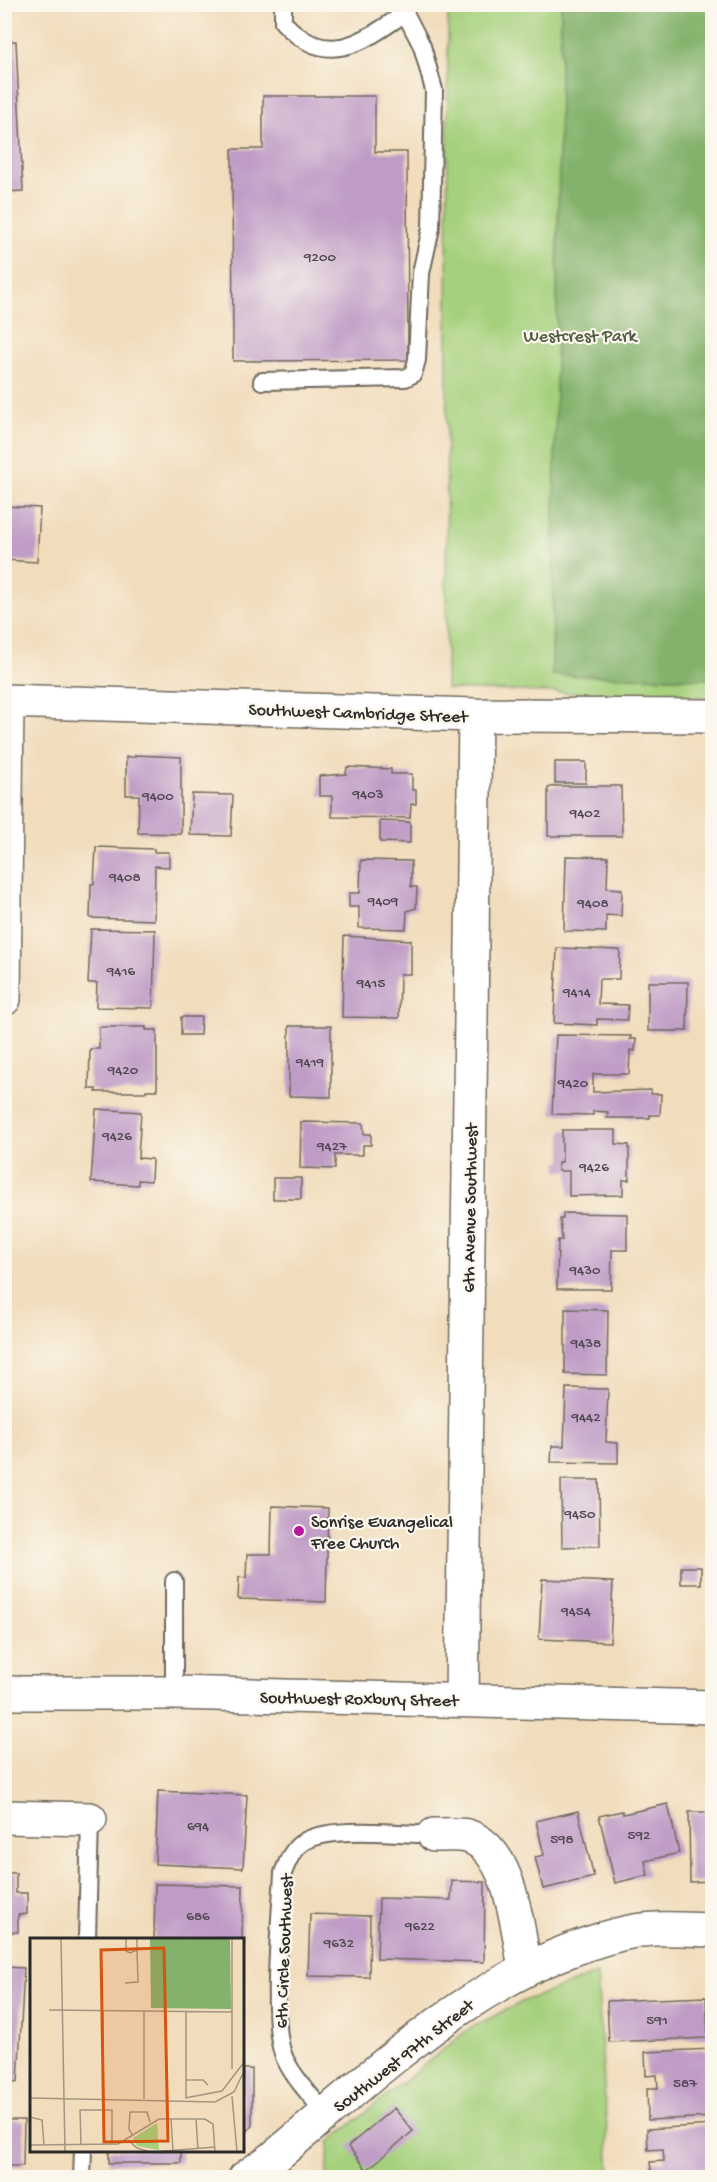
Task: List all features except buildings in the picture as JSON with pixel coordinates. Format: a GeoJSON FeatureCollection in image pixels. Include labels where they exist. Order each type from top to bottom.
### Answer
{"type":"FeatureCollection","features":[{"type":"Feature","properties":{"kind":"street","name":"Southwest Cambridge Street"},"geometry":{"type":"LineString","coordinates":[[6,701],[475,715],[712,716]]}},
{"type":"Feature","properties":{"kind":"street"},"geometry":{"type":"LineString","coordinates":[[4,999],[6,701]]}},
{"type":"Feature","properties":{"kind":"street","name":"6th Avenue Southwest"},"geometry":{"type":"LineString","coordinates":[[462,1700],[475,715]]}},
{"type":"Feature","properties":{"kind":"street","name":"Southwest Roxbury Street"},"geometry":{"type":"LineString","coordinates":[[4,1693],[174,1693],[712,1707]]}},
{"type":"Feature","properties":{"kind":"street"},"geometry":{"type":"LineString","coordinates":[[4,1817],[90,1819]]}},
{"type":"Feature","properties":{"kind":"street","name":"6th Circle Southwest"},"geometry":{"type":"LineString","coordinates":[[434,1835],[466,1836],[486,1846],[506,1879],[525,1967]]}},
{"type":"Feature","properties":{"kind":"street","name":"Southwest 97th Street"},"geometry":{"type":"LineString","coordinates":[[245,2178],[279,2168],[326,2115],[459,2007],[525,1967],[622,1934],[661,1928],[712,1930]]}},
{"type":"Feature","properties":{"kind":"lane"},"geometry":{"type":"LineString","coordinates":[[262,381],[405,378],[413,374],[417,360],[421,273],[431,228],[434,90],[422,46],[406,9],[362,42],[333,48],[319,47],[293,33],[283,22],[283,4]]}},
{"type":"Feature","properties":{"kind":"lane"},"geometry":{"type":"LineString","coordinates":[[174,1581],[174,1693]]}},
{"type":"Feature","properties":{"kind":"lane"},"geometry":{"type":"LineString","coordinates":[[87,1938],[90,1819]]}},
{"type":"Feature","properties":{"kind":"lane","name":"6th Circle Southwest"},"geometry":{"type":"LineString","coordinates":[[326,2115],[285,2059],[280,2043],[278,2016],[283,1874],[290,1857],[300,1844],[316,1837],[339,1833],[434,1835]]}},
{"type":"Feature","properties":{"kind":"lane"},"geometry":{"type":"LineString","coordinates":[[82,2178],[83,2152]]}},
{"type":"Feature","properties":{"kind":"green space","name":"Westcrest Park"},"geometry":{"type":"Polygon","coordinates":[[[448,5],[712,5],[712,697],[446,689],[448,5]]]}},
{"type":"Feature","properties":{"kind":"green space"},"geometry":{"type":"Polygon","coordinates":[[[561,5],[712,5],[712,679],[552,675],[561,5]]]}},
{"type":"Feature","properties":{"kind":"green space"},"geometry":{"type":"Polygon","coordinates":[[[597,1974],[610,2177],[327,2178],[329,2142],[470,2028],[526,2000],[597,1974]]]}},
{"type":"Feature","properties":{"kind":"place","name":"Sonrise Evangelical Free Church"},"geometry":{"type":"Point","coordinates":[299,1531]}}]}
